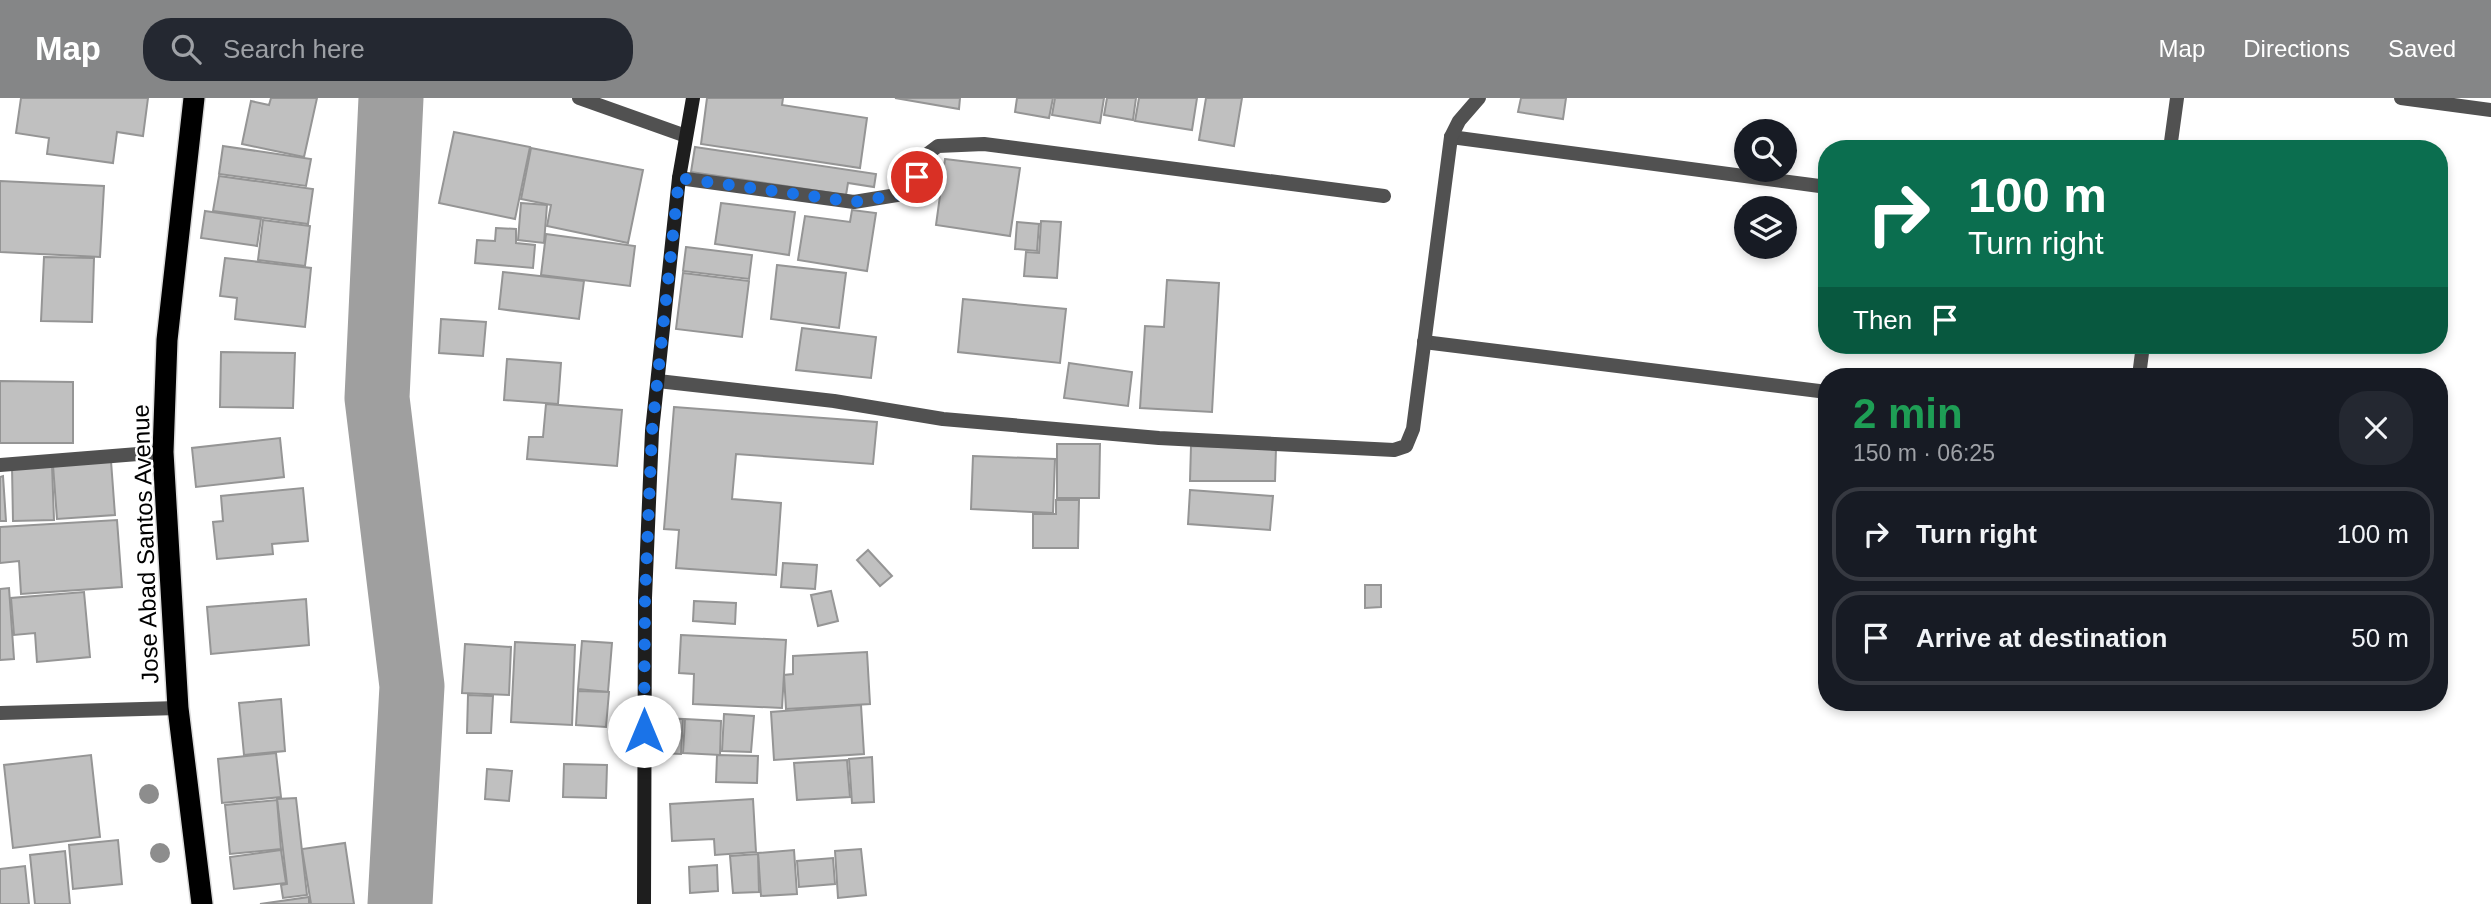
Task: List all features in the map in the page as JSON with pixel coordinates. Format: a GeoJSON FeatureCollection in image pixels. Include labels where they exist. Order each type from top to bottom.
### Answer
{"type":"FeatureCollection","features":[{"type":"Feature","properties":{"kind":"highway","name":"Jose Abad Santos Avenue"},"geometry":{"type":"LineString","coordinates":[[194,98],[167,340],[163,452],[178,708],[202,904]]}},
{"type":"Feature","properties":{"kind":"street"},"geometry":{"type":"LineString","coordinates":[[579,98],[686,135]]}},
{"type":"Feature","properties":{"kind":"street"},"geometry":{"type":"LineString","coordinates":[[645,904],[645,598],[652,431],[679,178],[693,98]]}},
{"type":"Feature","properties":{"kind":"street"},"geometry":{"type":"LineString","coordinates":[[658,381],[834,401],[943,419],[1159,438],[1394,450],[1406,446],[1413,429],[1451,137],[1459,121],[1479,98]]}},
{"type":"Feature","properties":{"kind":"street"},"geometry":{"type":"LineString","coordinates":[[2171,140],[2177,98]]}},
{"type":"Feature","properties":{"kind":"street"},"geometry":{"type":"LineString","coordinates":[[2401,98],[2491,110]]}},
{"type":"Feature","properties":{"kind":"street"},"geometry":{"type":"LineString","coordinates":[[1451,137],[1818,186]]}},
{"type":"Feature","properties":{"kind":"street"},"geometry":{"type":"LineString","coordinates":[[679,178],[854,202],[881,199],[904,194],[917,177],[926,155],[938,146],[956,143],[984,144],[1384,197]]}},
{"type":"Feature","properties":{"kind":"street"},"geometry":{"type":"LineString","coordinates":[[1424,342],[1818,391]]}},
{"type":"Feature","properties":{"kind":"street"},"geometry":{"type":"LineString","coordinates":[[0,465],[163,452]]}},
{"type":"Feature","properties":{"kind":"street"},"geometry":{"type":"LineString","coordinates":[[0,713],[178,708]]}},
{"type":"Feature","properties":{"kind":"building"},"geometry":{"type":"Polygon","coordinates":[[[21,98],[148,98],[143,136],[117,132],[113,163],[47,154],[49,138],[16,133],[21,98]]]}},
{"type":"Feature","properties":{"kind":"building"},"geometry":{"type":"Polygon","coordinates":[[[271,98],[317,98],[304,157],[242,144],[251,101],[269,105],[271,98]]]}},
{"type":"Feature","properties":{"kind":"building"},"geometry":{"type":"Polygon","coordinates":[[[707,98],[783,98],[782,105],[867,118],[860,168],[701,144],[707,98]]]}},
{"type":"Feature","properties":{"kind":"building"},"geometry":{"type":"Polygon","coordinates":[[[895,98],[960,98],[959,109],[895,98]]]}},
{"type":"Feature","properties":{"kind":"building"},"geometry":{"type":"Polygon","coordinates":[[[1017,98],[1053,98],[1049,118],[1015,112],[1017,98]]]}},
{"type":"Feature","properties":{"kind":"building"},"geometry":{"type":"Polygon","coordinates":[[[1055,98],[1104,98],[1100,123],[1052,115],[1055,98]]]}},
{"type":"Feature","properties":{"kind":"building"},"geometry":{"type":"Polygon","coordinates":[[[1107,98],[1136,98],[1133,120],[1104,115],[1107,98]]]}},
{"type":"Feature","properties":{"kind":"building"},"geometry":{"type":"Polygon","coordinates":[[[1139,98],[1197,98],[1192,130],[1135,121],[1139,98]]]}},
{"type":"Feature","properties":{"kind":"building"},"geometry":{"type":"Polygon","coordinates":[[[1206,98],[1242,98],[1234,146],[1199,140],[1206,98]]]}},
{"type":"Feature","properties":{"kind":"building"},"geometry":{"type":"Polygon","coordinates":[[[1521,98],[1566,98],[1563,119],[1518,112],[1521,98]]]}},
{"type":"Feature","properties":{"kind":"building"},"geometry":{"type":"Polygon","coordinates":[[[454,132],[530,147],[515,219],[439,203],[454,132]]]}},
{"type":"Feature","properties":{"kind":"building"},"geometry":{"type":"Polygon","coordinates":[[[223,146],[311,159],[306,186],[219,174],[223,146]]]}},
{"type":"Feature","properties":{"kind":"building"},"geometry":{"type":"Polygon","coordinates":[[[695,147],[876,174],[874,187],[848,183],[846,195],[691,172],[695,147]]]}},
{"type":"Feature","properties":{"kind":"building"},"geometry":{"type":"Polygon","coordinates":[[[531,148],[643,170],[628,243],[547,226],[551,205],[521,199],[531,148]]]}},
{"type":"Feature","properties":{"kind":"building"},"geometry":{"type":"Polygon","coordinates":[[[945,159],[1020,168],[1010,236],[936,225],[945,159]]]}},
{"type":"Feature","properties":{"kind":"building"},"geometry":{"type":"Polygon","coordinates":[[[219,176],[313,189],[308,224],[213,211],[219,176]]]}},
{"type":"Feature","properties":{"kind":"building"},"geometry":{"type":"Polygon","coordinates":[[[0,181],[104,186],[100,257],[0,252],[0,181]]]}},
{"type":"Feature","properties":{"kind":"building"},"geometry":{"type":"Polygon","coordinates":[[[521,203],[547,205],[544,243],[518,240],[521,203]]]}},
{"type":"Feature","properties":{"kind":"building"},"geometry":{"type":"Polygon","coordinates":[[[721,203],[795,212],[789,255],[715,244],[721,203]]]}},
{"type":"Feature","properties":{"kind":"building"},"geometry":{"type":"Polygon","coordinates":[[[852,210],[876,213],[867,271],[798,260],[805,216],[850,222],[852,210]]]}},
{"type":"Feature","properties":{"kind":"building"},"geometry":{"type":"Polygon","coordinates":[[[205,211],[261,219],[257,246],[201,238],[205,211]]]}},
{"type":"Feature","properties":{"kind":"building"},"geometry":{"type":"Polygon","coordinates":[[[263,220],[310,226],[305,266],[258,260],[263,220]]]}},
{"type":"Feature","properties":{"kind":"building"},"geometry":{"type":"Polygon","coordinates":[[[1041,221],[1061,222],[1057,278],[1024,276],[1026,252],[1039,253],[1041,221]]]}},
{"type":"Feature","properties":{"kind":"building"},"geometry":{"type":"Polygon","coordinates":[[[1017,222],[1039,224],[1037,251],[1015,249],[1017,222]]]}},
{"type":"Feature","properties":{"kind":"building"},"geometry":{"type":"Polygon","coordinates":[[[496,228],[516,229],[516,243],[535,245],[533,268],[475,263],[477,240],[495,241],[496,228]]]}},
{"type":"Feature","properties":{"kind":"building"},"geometry":{"type":"Polygon","coordinates":[[[546,234],[635,246],[630,286],[541,275],[546,234]]]}},
{"type":"Feature","properties":{"kind":"building"},"geometry":{"type":"Polygon","coordinates":[[[686,247],[752,255],[749,279],[683,271],[686,247]]]}},
{"type":"Feature","properties":{"kind":"building"},"geometry":{"type":"Polygon","coordinates":[[[44,257],[94,258],[92,322],[41,321],[44,257]]]}},
{"type":"Feature","properties":{"kind":"building"},"geometry":{"type":"Polygon","coordinates":[[[225,258],[311,268],[305,327],[235,319],[237,298],[220,296],[225,258]]]}},
{"type":"Feature","properties":{"kind":"building"},"geometry":{"type":"Polygon","coordinates":[[[777,265],[846,273],[839,328],[771,319],[777,265]]]}},
{"type":"Feature","properties":{"kind":"building"},"geometry":{"type":"Polygon","coordinates":[[[503,272],[584,281],[579,319],[499,309],[503,272]]]}},
{"type":"Feature","properties":{"kind":"building"},"geometry":{"type":"Polygon","coordinates":[[[683,273],[749,281],[742,337],[676,329],[683,273]]]}},
{"type":"Feature","properties":{"kind":"building"},"geometry":{"type":"Polygon","coordinates":[[[1167,280],[1219,283],[1212,412],[1140,408],[1145,326],[1164,327],[1167,280]]]}},
{"type":"Feature","properties":{"kind":"building"},"geometry":{"type":"Polygon","coordinates":[[[963,299],[1066,309],[1060,363],[958,352],[963,299]]]}},
{"type":"Feature","properties":{"kind":"building"},"geometry":{"type":"Polygon","coordinates":[[[441,319],[486,322],[483,356],[439,353],[441,319]]]}},
{"type":"Feature","properties":{"kind":"building"},"geometry":{"type":"Polygon","coordinates":[[[802,328],[876,337],[871,378],[796,370],[802,328]]]}},
{"type":"Feature","properties":{"kind":"building"},"geometry":{"type":"Polygon","coordinates":[[[221,352],[295,353],[293,408],[220,407],[221,352]]]}},
{"type":"Feature","properties":{"kind":"building"},"geometry":{"type":"Polygon","coordinates":[[[507,359],[561,363],[558,404],[504,400],[507,359]]]}},
{"type":"Feature","properties":{"kind":"building"},"geometry":{"type":"Polygon","coordinates":[[[1069,363],[1132,372],[1128,406],[1064,398],[1069,363]]]}},
{"type":"Feature","properties":{"kind":"building"},"geometry":{"type":"Polygon","coordinates":[[[0,381],[73,382],[73,443],[0,443],[0,381]]]}},
{"type":"Feature","properties":{"kind":"building"},"geometry":{"type":"Polygon","coordinates":[[[546,404],[622,410],[617,466],[527,459],[529,437],[543,437],[546,404]]]}},
{"type":"Feature","properties":{"kind":"building"},"geometry":{"type":"Polygon","coordinates":[[[674,407],[877,422],[873,464],[736,454],[732,499],[781,503],[776,575],[676,568],[679,530],[664,529],[674,407]]]}},
{"type":"Feature","properties":{"kind":"building"},"geometry":{"type":"Polygon","coordinates":[[[280,438],[284,477],[196,487],[192,448],[280,438]]]}},
{"type":"Feature","properties":{"kind":"building"},"geometry":{"type":"Polygon","coordinates":[[[1057,444],[1100,444],[1099,498],[1057,498],[1057,444]]]}},
{"type":"Feature","properties":{"kind":"building"},"geometry":{"type":"Polygon","coordinates":[[[1191,446],[1276,448],[1275,481],[1190,481],[1191,446]]]}},
{"type":"Feature","properties":{"kind":"building"},"geometry":{"type":"Polygon","coordinates":[[[973,456],[1055,459],[1053,513],[971,509],[973,456]]]}},
{"type":"Feature","properties":{"kind":"building"},"geometry":{"type":"Polygon","coordinates":[[[111,461],[115,515],[57,519],[53,465],[111,461]]]}},
{"type":"Feature","properties":{"kind":"building"},"geometry":{"type":"Polygon","coordinates":[[[52,465],[54,520],[13,521],[12,466],[52,465]]]}},
{"type":"Feature","properties":{"kind":"building"},"geometry":{"type":"Polygon","coordinates":[[[3,476],[6,521],[0,521],[0,477],[3,476]]]}},
{"type":"Feature","properties":{"kind":"building"},"geometry":{"type":"Polygon","coordinates":[[[303,488],[308,541],[272,544],[273,554],[217,559],[213,522],[223,521],[221,496],[303,488]]]}},
{"type":"Feature","properties":{"kind":"building"},"geometry":{"type":"Polygon","coordinates":[[[1190,490],[1273,496],[1270,530],[1188,524],[1190,490]]]}},
{"type":"Feature","properties":{"kind":"building"},"geometry":{"type":"Polygon","coordinates":[[[1056,500],[1079,500],[1078,548],[1033,548],[1033,514],[1056,514],[1056,500]]]}},
{"type":"Feature","properties":{"kind":"building"},"geometry":{"type":"Polygon","coordinates":[[[117,520],[122,587],[21,594],[19,561],[0,563],[0,527],[117,520]]]}},
{"type":"Feature","properties":{"kind":"building"},"geometry":{"type":"Polygon","coordinates":[[[868,550],[892,576],[880,586],[857,560],[868,550]]]}},
{"type":"Feature","properties":{"kind":"building"},"geometry":{"type":"Polygon","coordinates":[[[783,563],[817,565],[815,589],[781,587],[783,563]]]}},
{"type":"Feature","properties":{"kind":"building"},"geometry":{"type":"Polygon","coordinates":[[[1365,585],[1381,585],[1381,607],[1365,608],[1365,585]]]}},
{"type":"Feature","properties":{"kind":"building"},"geometry":{"type":"Polygon","coordinates":[[[9,588],[14,659],[0,660],[0,589],[9,588]]]}},
{"type":"Feature","properties":{"kind":"building"},"geometry":{"type":"Polygon","coordinates":[[[831,591],[838,621],[818,626],[811,595],[831,591]]]}},
{"type":"Feature","properties":{"kind":"building"},"geometry":{"type":"Polygon","coordinates":[[[84,592],[90,657],[37,662],[35,633],[14,635],[11,598],[84,592]]]}},
{"type":"Feature","properties":{"kind":"building"},"geometry":{"type":"Polygon","coordinates":[[[306,599],[309,645],[211,654],[207,607],[306,599]]]}},
{"type":"Feature","properties":{"kind":"building"},"geometry":{"type":"Polygon","coordinates":[[[694,601],[736,603],[735,624],[693,621],[694,601]]]}},
{"type":"Feature","properties":{"kind":"building"},"geometry":{"type":"Polygon","coordinates":[[[681,635],[786,640],[782,708],[693,704],[694,674],[679,673],[681,635]]]}},
{"type":"Feature","properties":{"kind":"building"},"geometry":{"type":"Polygon","coordinates":[[[582,641],[612,643],[608,692],[578,689],[582,641]]]}},
{"type":"Feature","properties":{"kind":"building"},"geometry":{"type":"Polygon","coordinates":[[[515,642],[575,645],[572,725],[511,722],[515,642]]]}},
{"type":"Feature","properties":{"kind":"building"},"geometry":{"type":"Polygon","coordinates":[[[465,644],[511,647],[509,695],[462,693],[465,644]]]}},
{"type":"Feature","properties":{"kind":"building"},"geometry":{"type":"Polygon","coordinates":[[[867,652],[870,704],[786,709],[784,675],[793,674],[793,656],[867,652]]]}},
{"type":"Feature","properties":{"kind":"building"},"geometry":{"type":"Polygon","coordinates":[[[578,691],[609,692],[606,727],[576,725],[578,691]]]}},
{"type":"Feature","properties":{"kind":"building"},"geometry":{"type":"Polygon","coordinates":[[[468,695],[493,696],[491,733],[467,733],[468,695]]]}},
{"type":"Feature","properties":{"kind":"building"},"geometry":{"type":"Polygon","coordinates":[[[281,699],[285,751],[244,755],[239,703],[281,699]]]}},
{"type":"Feature","properties":{"kind":"building"},"geometry":{"type":"Polygon","coordinates":[[[861,705],[864,754],[774,760],[771,712],[861,705]]]}},
{"type":"Feature","properties":{"kind":"building"},"geometry":{"type":"Polygon","coordinates":[[[724,714],[754,716],[751,752],[722,751],[724,714]]]}},
{"type":"Feature","properties":{"kind":"building"},"geometry":{"type":"Polygon","coordinates":[[[661,718],[683,719],[681,754],[659,753],[661,718]]]}},
{"type":"Feature","properties":{"kind":"building"},"geometry":{"type":"Polygon","coordinates":[[[685,719],[721,721],[720,755],[683,753],[685,719]]]}},
{"type":"Feature","properties":{"kind":"building"},"geometry":{"type":"Polygon","coordinates":[[[276,753],[281,797],[222,803],[218,759],[276,753]]]}},
{"type":"Feature","properties":{"kind":"building"},"geometry":{"type":"Polygon","coordinates":[[[91,755],[100,837],[13,848],[4,765],[91,755]]]}},
{"type":"Feature","properties":{"kind":"building"},"geometry":{"type":"Polygon","coordinates":[[[717,755],[758,756],[757,783],[716,782],[717,755]]]}},
{"type":"Feature","properties":{"kind":"building"},"geometry":{"type":"Polygon","coordinates":[[[872,757],[874,802],[852,803],[849,759],[872,757]]]}},
{"type":"Feature","properties":{"kind":"building"},"geometry":{"type":"Polygon","coordinates":[[[847,760],[850,797],[797,800],[794,763],[847,760]]]}},
{"type":"Feature","properties":{"kind":"building"},"geometry":{"type":"Polygon","coordinates":[[[564,764],[607,765],[606,798],[563,797],[564,764]]]}},
{"type":"Feature","properties":{"kind":"building"},"geometry":{"type":"Polygon","coordinates":[[[487,769],[512,771],[509,801],[485,799],[487,769]]]}},
{"type":"Feature","properties":{"kind":"building"},"geometry":{"type":"Polygon","coordinates":[[[296,798],[307,895],[283,898],[281,885],[287,884],[277,799],[296,798]]]}},
{"type":"Feature","properties":{"kind":"building"},"geometry":{"type":"Polygon","coordinates":[[[753,799],[756,852],[715,855],[714,839],[672,841],[670,804],[753,799]]]}},
{"type":"Feature","properties":{"kind":"building"},"geometry":{"type":"Polygon","coordinates":[[[277,800],[281,849],[230,854],[225,805],[277,800]]]}},
{"type":"Feature","properties":{"kind":"building"},"geometry":{"type":"Polygon","coordinates":[[[118,840],[122,884],[73,889],[69,845],[118,840]]]}},
{"type":"Feature","properties":{"kind":"building"},"geometry":{"type":"Polygon","coordinates":[[[345,843],[354,904],[311,904],[302,849],[345,843]]]}},
{"type":"Feature","properties":{"kind":"building"},"geometry":{"type":"Polygon","coordinates":[[[861,849],[866,895],[838,898],[835,851],[861,849]]]}},
{"type":"Feature","properties":{"kind":"building"},"geometry":{"type":"Polygon","coordinates":[[[281,850],[286,883],[234,889],[230,857],[281,850]]]}},
{"type":"Feature","properties":{"kind":"building"},"geometry":{"type":"Polygon","coordinates":[[[794,850],[797,894],[761,896],[758,853],[794,850]]]}},
{"type":"Feature","properties":{"kind":"building"},"geometry":{"type":"Polygon","coordinates":[[[65,851],[70,904],[35,904],[30,855],[65,851]]]}},
{"type":"Feature","properties":{"kind":"building"},"geometry":{"type":"Polygon","coordinates":[[[758,854],[759,892],[733,893],[730,856],[758,854]]]}},
{"type":"Feature","properties":{"kind":"building"},"geometry":{"type":"Polygon","coordinates":[[[833,858],[835,884],[799,887],[797,861],[833,858]]]}},
{"type":"Feature","properties":{"kind":"building"},"geometry":{"type":"Polygon","coordinates":[[[717,865],[718,891],[690,893],[689,867],[717,865]]]}},
{"type":"Feature","properties":{"kind":"building"},"geometry":{"type":"Polygon","coordinates":[[[25,866],[29,904],[0,904],[0,869],[25,866]]]}},
{"type":"Feature","properties":{"kind":"building"},"geometry":{"type":"Polygon","coordinates":[[[309,897],[309,904],[260,904],[309,897]]]}},
{"type":"Feature","properties":{"kind":"waterway"},"geometry":{"type":"LineString","coordinates":[[391,98],[377,398],[412,686],[400,904]]}},
{"type":"Feature","properties":{"kind":"route"},"geometry":{"type":"LineString","coordinates":[[644,731],[645,598],[652,431],[679,178],[854,202],[904,194],[917,177]]}}]}
